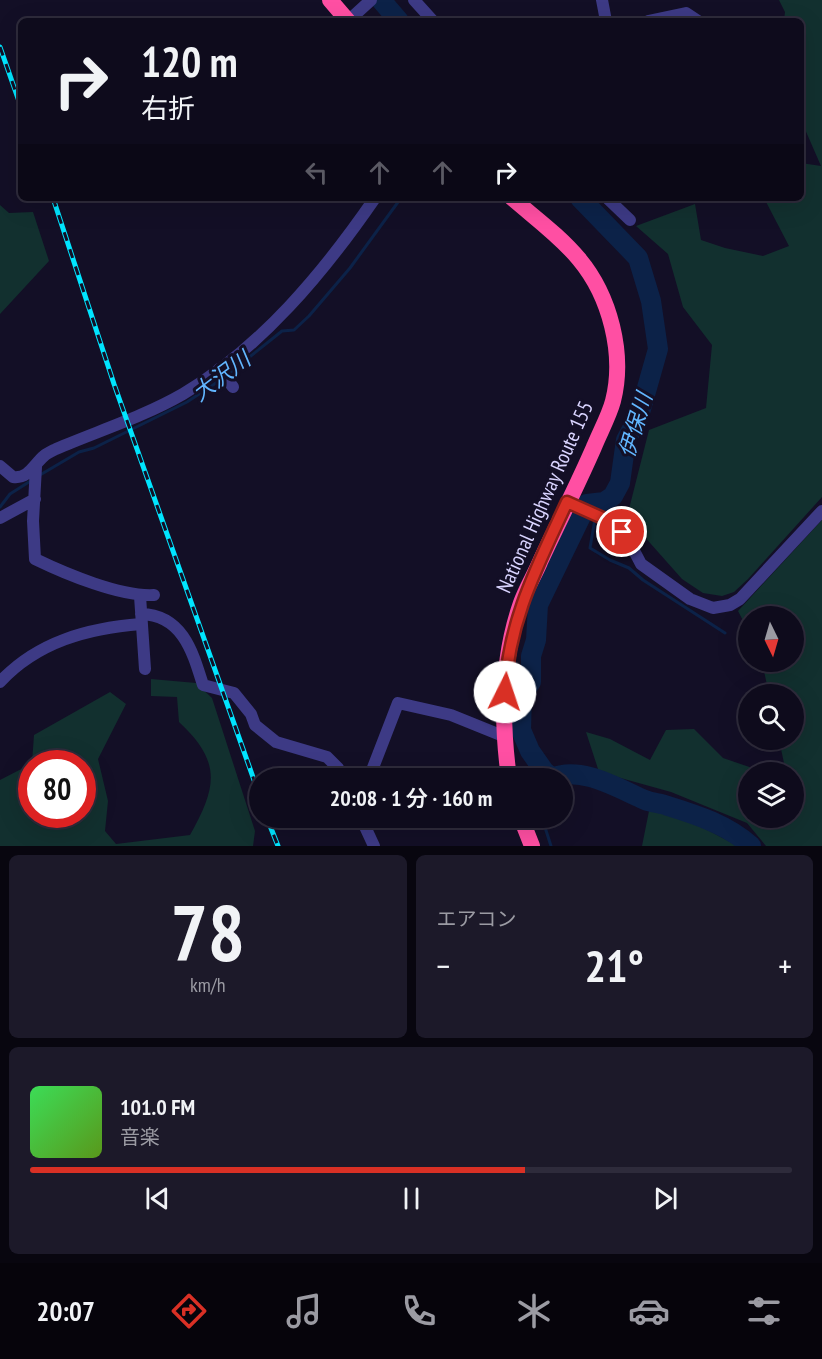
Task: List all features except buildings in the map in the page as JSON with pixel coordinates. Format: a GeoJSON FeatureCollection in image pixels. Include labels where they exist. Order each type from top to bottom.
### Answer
{"type":"FeatureCollection","features":[{"type":"Feature","properties":{"kind":"highway"},"geometry":{"type":"LineString","coordinates":[[330,0],[345,18]]}},
{"type":"Feature","properties":{"kind":"highway","name":"National Highway Route 155"},"geometry":{"type":"LineString","coordinates":[[508,768],[503,736],[506,669],[521,603],[572,505],[613,402],[616,381],[614,336],[605,303],[580,260],[558,237],[516,201]]}},
{"type":"Feature","properties":{"kind":"highway"},"geometry":{"type":"LineString","coordinates":[[525,828],[532,846]]}},
{"type":"Feature","properties":{"kind":"street"},"geometry":{"type":"LineString","coordinates":[[351,18],[372,0]]}},
{"type":"Feature","properties":{"kind":"street"},"geometry":{"type":"LineString","coordinates":[[414,0],[430,18]]}},
{"type":"Feature","properties":{"kind":"street"},"geometry":{"type":"LineString","coordinates":[[602,0],[605,18]]}},
{"type":"Feature","properties":{"kind":"street"},"geometry":{"type":"LineString","coordinates":[[662,18],[686,13],[694,18]]}},
{"type":"Feature","properties":{"kind":"street"},"geometry":{"type":"LineString","coordinates":[[154,595],[140,596],[66,574],[35,559],[33,521],[36,467],[42,457],[57,449],[157,407],[221,371],[301,291],[353,230],[373,201]]}},
{"type":"Feature","properties":{"kind":"street"},"geometry":{"type":"LineString","coordinates":[[610,201],[630,220]]}},
{"type":"Feature","properties":{"kind":"street"},"geometry":{"type":"LineString","coordinates":[[221,371],[233,387]]}},
{"type":"Feature","properties":{"kind":"street"},"geometry":{"type":"LineString","coordinates":[[0,466],[17,478],[36,467]]}},
{"type":"Feature","properties":{"kind":"street"},"geometry":{"type":"LineString","coordinates":[[0,519],[35,494]]}},
{"type":"Feature","properties":{"kind":"street"},"geometry":{"type":"LineString","coordinates":[[572,505],[616,524],[629,541],[641,564],[690,599],[713,608],[730,605],[741,599],[822,512]]}},
{"type":"Feature","properties":{"kind":"street"},"geometry":{"type":"LineString","coordinates":[[140,596],[145,669]]}},
{"type":"Feature","properties":{"kind":"street"},"geometry":{"type":"LineString","coordinates":[[0,682],[14,669],[60,639],[141,619],[149,614],[168,623],[189,642],[203,686],[234,693],[251,714],[255,725],[276,742],[327,757],[338,768]]}},
{"type":"Feature","properties":{"kind":"street"},"geometry":{"type":"LineString","coordinates":[[373,768],[398,703],[451,715],[503,736]]}},
{"type":"Feature","properties":{"kind":"street"},"geometry":{"type":"LineString","coordinates":[[366,828],[374,846]]}},
{"type":"Feature","properties":{"kind":"green space"},"geometry":{"type":"Polygon","coordinates":[[[779,0],[822,0],[822,497],[748,579],[734,592],[722,596],[703,593],[682,579],[627,517],[649,430],[706,408],[712,345],[683,307],[668,254],[636,226],[695,204],[701,240],[763,256],[789,246],[766,201],[804,201],[804,163],[821,166],[804,127],[804,18],[784,18],[785,12],[779,0]]]}},
{"type":"Feature","properties":{"kind":"green space"},"geometry":{"type":"Polygon","coordinates":[[[0,205],[9,213],[33,212],[49,261],[0,314],[0,205]]]}},
{"type":"Feature","properties":{"kind":"green space"},"geometry":{"type":"Polygon","coordinates":[[[822,520],[822,846],[766,846],[751,828],[804,828],[804,762],[784,762],[781,750],[804,750],[804,684],[767,684],[764,672],[804,672],[804,606],[743,606],[822,520]]]}},
{"type":"Feature","properties":{"kind":"green space"},"geometry":{"type":"Polygon","coordinates":[[[151,679],[196,683],[212,698],[249,812],[249,828],[254,828],[255,831],[253,846],[0,846],[0,780],[18,771],[18,828],[96,828],[96,750],[33,750],[34,735],[110,692],[126,704],[98,759],[108,801],[105,831],[116,844],[190,835],[206,803],[210,789],[211,776],[208,763],[203,750],[179,722],[177,697],[151,696],[151,679]]]}},
{"type":"Feature","properties":{"kind":"green space"},"geometry":{"type":"Polygon","coordinates":[[[694,729],[723,758],[738,763],[738,819],[671,792],[599,772],[586,732],[610,739],[650,760],[666,730],[694,729]]]}},
{"type":"Feature","properties":{"kind":"green space"},"geometry":{"type":"Polygon","coordinates":[[[650,806],[692,822],[738,846],[642,846],[650,806]]]}},
{"type":"Feature","properties":{"kind":"waterway","name":"伊保川"},"geometry":{"type":"LineString","coordinates":[[381,0],[396,18]]}},
{"type":"Feature","properties":{"kind":"waterway","name":"大沢川"},"geometry":{"type":"LineString","coordinates":[[227,375],[282,331],[294,330],[309,316],[350,268],[399,201]]}},
{"type":"Feature","properties":{"kind":"waterway","name":"伊保川"},"geometry":{"type":"LineString","coordinates":[[583,201],[638,258],[651,301],[658,349],[639,416],[626,440],[620,483],[613,496],[604,502],[587,504],[538,605],[536,640],[531,656],[531,682],[522,694],[521,730],[530,751],[552,778],[575,774],[600,780],[645,800],[712,822],[732,832],[751,846]]}},
{"type":"Feature","properties":{"kind":"waterway","name":"大沢川"},"geometry":{"type":"LineString","coordinates":[[40,475],[79,452],[94,448],[187,402],[222,379]]}},
{"type":"Feature","properties":{"kind":"waterway","name":"大沢川"},"geometry":{"type":"LineString","coordinates":[[0,507],[10,494],[32,480]]}},
{"type":"Feature","properties":{"kind":"waterway"},"geometry":{"type":"LineString","coordinates":[[598,513],[604,502]]}},
{"type":"Feature","properties":{"kind":"waterway"},"geometry":{"type":"LineString","coordinates":[[595,519],[590,548],[629,568],[643,580],[725,633]]}},
{"type":"Feature","properties":{"kind":"waterway"},"geometry":{"type":"LineString","coordinates":[[545,828],[551,846]]}},
{"type":"Feature","properties":{"kind":"railway"},"geometry":{"type":"LineString","coordinates":[[0,47],[18,98]]}},
{"type":"Feature","properties":{"kind":"railway"},"geometry":{"type":"LineString","coordinates":[[54,201],[114,384],[250,768]]}},
{"type":"Feature","properties":{"kind":"railway"},"geometry":{"type":"LineString","coordinates":[[271,828],[278,846]]}},
{"type":"Feature","properties":{"kind":"route"},"geometry":{"type":"LineString","coordinates":[[505,692],[511,640],[521,603],[567,502],[616,524],[622,532]]}}]}
